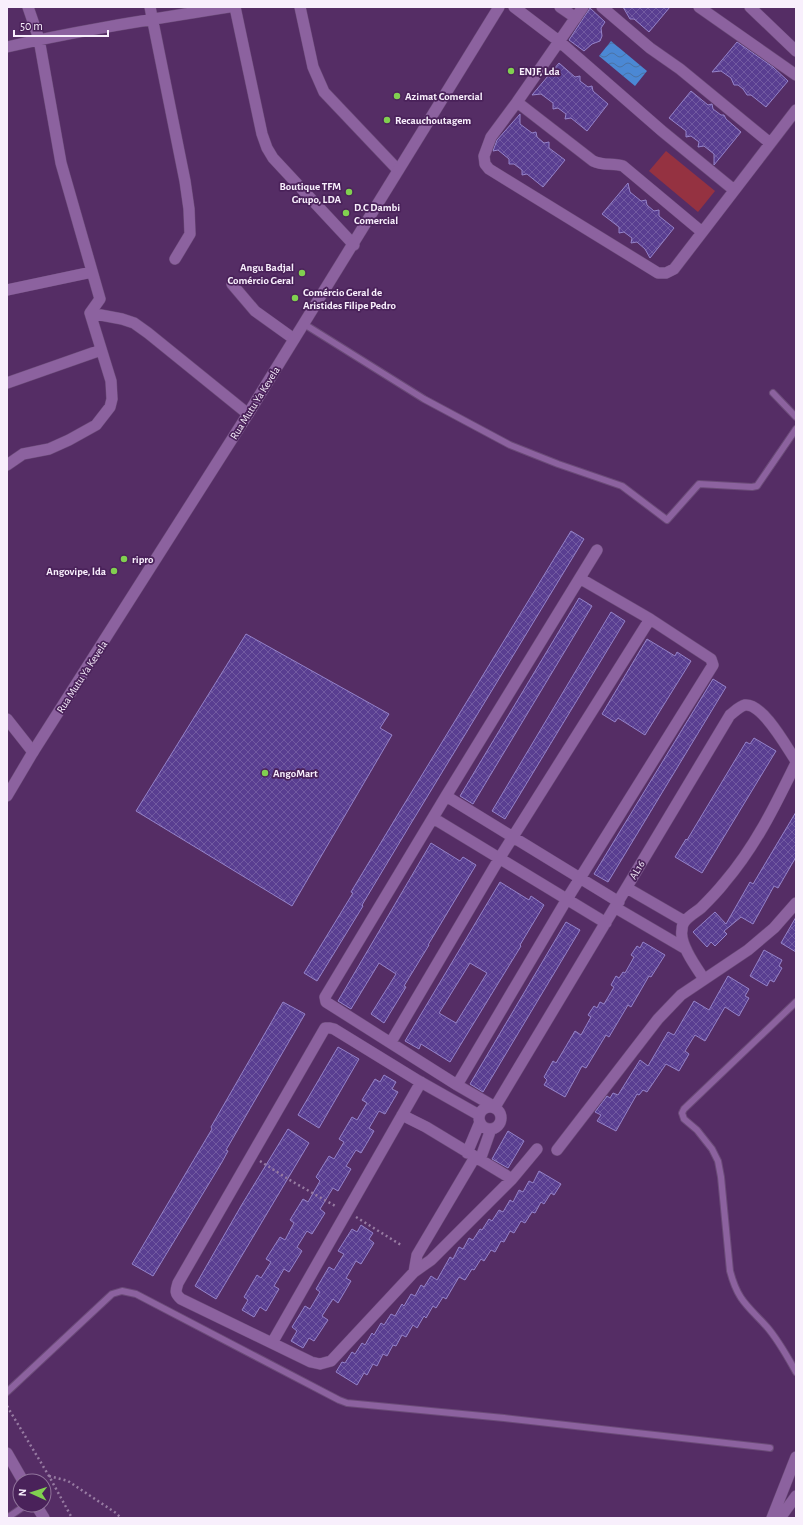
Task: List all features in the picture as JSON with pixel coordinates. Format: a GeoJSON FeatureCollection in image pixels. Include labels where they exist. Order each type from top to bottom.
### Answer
{"type":"FeatureCollection","features":[{"type":"Feature","properties":{"kind":"street"},"geometry":{"type":"LineString","coordinates":[[28,7],[39,39],[61,163],[100,299],[90,313]]}},
{"type":"Feature","properties":{"kind":"street"},"geometry":{"type":"LineString","coordinates":[[150,7],[154,19],[189,209],[190,234],[175,259]]}},
{"type":"Feature","properties":{"kind":"street"},"geometry":{"type":"LineString","coordinates":[[7,47],[39,39],[229,7]]}},
{"type":"Feature","properties":{"kind":"street"},"geometry":{"type":"LineString","coordinates":[[235,7],[262,134],[267,148],[273,158],[354,244]]}},
{"type":"Feature","properties":{"kind":"street"},"geometry":{"type":"LineString","coordinates":[[300,7],[314,67],[324,92],[398,170]]}},
{"type":"Feature","properties":{"kind":"street","name":"Rua Mutu Ya Kevela"},"geometry":{"type":"LineString","coordinates":[[7,796],[33,752],[248,414],[499,7]]}},
{"type":"Feature","properties":{"kind":"street"},"geometry":{"type":"LineString","coordinates":[[514,7],[560,42],[662,131],[734,190]]}},
{"type":"Feature","properties":{"kind":"street"},"geometry":{"type":"LineString","coordinates":[[560,7],[576,18]]}},
{"type":"Feature","properties":{"kind":"street"},"geometry":{"type":"LineString","coordinates":[[583,7],[560,42],[491,136],[484,156],[485,164],[489,169],[658,273],[666,273],[674,268],[796,110]]}},
{"type":"Feature","properties":{"kind":"street"},"geometry":{"type":"LineString","coordinates":[[602,7],[650,48],[680,69],[770,143]]}},
{"type":"Feature","properties":{"kind":"street"},"geometry":{"type":"LineString","coordinates":[[699,7],[796,75]]}},
{"type":"Feature","properties":{"kind":"street"},"geometry":{"type":"LineString","coordinates":[[750,7],[796,51]]}},
{"type":"Feature","properties":{"kind":"street"},"geometry":{"type":"LineString","coordinates":[[517,102],[593,161],[599,164],[616,164],[623,166],[702,232]]}},
{"type":"Feature","properties":{"kind":"street"},"geometry":{"type":"LineString","coordinates":[[7,290],[92,272]]}},
{"type":"Feature","properties":{"kind":"street"},"geometry":{"type":"LineString","coordinates":[[232,284],[255,311],[294,339]]}},
{"type":"Feature","properties":{"kind":"street"},"geometry":{"type":"LineString","coordinates":[[7,465],[23,454],[49,448],[69,440],[96,425],[110,407],[112,399],[109,372],[90,313]]}},
{"type":"Feature","properties":{"kind":"street"},"geometry":{"type":"LineString","coordinates":[[90,313],[122,319],[134,323],[248,414]]}},
{"type":"Feature","properties":{"kind":"street"},"geometry":{"type":"LineString","coordinates":[[7,382],[101,350]]}},
{"type":"Feature","properties":{"kind":"street"},"geometry":{"type":"LineString","coordinates":[[537,1149],[512,1179],[431,1260],[414,1272],[331,1361],[320,1364],[311,1362],[181,1299],[176,1295],[175,1291],[178,1283],[325,1028],[334,1029],[421,1082],[479,1119],[484,1128],[491,1129],[498,1126],[501,1120],[500,1112],[495,1108],[326,1002],[325,997],[432,818],[581,579],[597,550]]}},
{"type":"Feature","properties":{"kind":"street"},"geometry":{"type":"LineString","coordinates":[[457,1085],[567,899],[713,665],[711,659],[650,619],[581,579]]}},
{"type":"Feature","properties":{"kind":"street"},"geometry":{"type":"LineString","coordinates":[[391,1042],[499,859],[650,619]]}},
{"type":"Feature","properties":{"kind":"street","name":"AL16"},"geometry":{"type":"LineString","coordinates":[[495,1108],[730,715],[744,705],[751,706],[759,710],[766,717],[796,762]]}},
{"type":"Feature","properties":{"kind":"street"},"geometry":{"type":"LineString","coordinates":[[7,719],[33,752]]}},
{"type":"Feature","properties":{"kind":"street"},"geometry":{"type":"LineString","coordinates":[[704,979],[686,949],[681,930],[684,921],[712,896],[737,869],[770,817],[796,762]]}},
{"type":"Feature","properties":{"kind":"street"},"geometry":{"type":"LineString","coordinates":[[446,796],[580,878],[617,905],[686,949]]}},
{"type":"Feature","properties":{"kind":"street"},"geometry":{"type":"LineString","coordinates":[[432,818],[606,923]]}},
{"type":"Feature","properties":{"kind":"street"},"geometry":{"type":"LineString","coordinates":[[627,888],[684,921]]}},
{"type":"Feature","properties":{"kind":"street"},"geometry":{"type":"LineString","coordinates":[[557,1150],[658,1019],[681,995],[748,950],[774,928],[796,903]]}},
{"type":"Feature","properties":{"kind":"street"},"geometry":{"type":"LineString","coordinates":[[272,1343],[421,1082]]}},
{"type":"Feature","properties":{"kind":"street"},"geometry":{"type":"LineString","coordinates":[[474,1157],[479,1119],[485,1108],[495,1108]]}},
{"type":"Feature","properties":{"kind":"street"},"geometry":{"type":"LineString","coordinates":[[402,1115],[426,1127],[512,1179]]}},
{"type":"Feature","properties":{"kind":"street"},"geometry":{"type":"LineString","coordinates":[[414,1272],[417,1255],[491,1129]]}},
{"type":"Feature","properties":{"kind":"street"},"geometry":{"type":"LineString","coordinates":[[7,1454],[18,1473]]}},
{"type":"Feature","properties":{"kind":"street"},"geometry":{"type":"LineString","coordinates":[[772,1518],[796,1457]]}},
{"type":"Feature","properties":{"kind":"street"},"geometry":{"type":"LineString","coordinates":[[780,1518],[796,1496]]}},
{"type":"Feature","properties":{"kind":"lane"},"geometry":{"type":"LineString","coordinates":[[304,324],[424,399],[517,448],[622,486],[667,520],[699,484],[757,486],[796,429]]}},
{"type":"Feature","properties":{"kind":"lane"},"geometry":{"type":"LineString","coordinates":[[773,393],[796,417]]}},
{"type":"Feature","properties":{"kind":"lane"},"geometry":{"type":"LineString","coordinates":[[796,1002],[684,1109],[682,1113],[684,1119],[697,1130],[712,1148],[718,1161],[722,1178],[730,1271],[733,1285],[741,1300],[767,1327],[796,1372]]}},
{"type":"Feature","properties":{"kind":"lane"},"geometry":{"type":"LineString","coordinates":[[7,1392],[112,1294],[122,1291],[136,1294],[347,1403],[504,1418],[770,1448]]}},
{"type":"Feature","properties":{"kind":"path"},"geometry":{"type":"LineString","coordinates":[[255,1158],[288,1179],[341,1209]]}},
{"type":"Feature","properties":{"kind":"path"},"geometry":{"type":"LineString","coordinates":[[350,1214],[401,1245]]}},
{"type":"Feature","properties":{"kind":"path"},"geometry":{"type":"LineString","coordinates":[[7,1406],[47,1473]]}},
{"type":"Feature","properties":{"kind":"path"},"geometry":{"type":"LineString","coordinates":[[52,1477],[68,1481],[116,1513],[121,1518]]}},
{"type":"Feature","properties":{"kind":"path"},"geometry":{"type":"LineString","coordinates":[[52,1481],[72,1518]]}},
{"type":"Feature","properties":{"kind":"shaded area"},"geometry":{"type":"Polygon","coordinates":[[[666,151],[715,191],[698,212],[649,171],[666,151]]]}},
{"type":"Feature","properties":{"kind":"water"},"geometry":{"type":"Polygon","coordinates":[[[611,41],[647,71],[635,86],[599,56],[611,41]]]}},
{"type":"Feature","properties":{"kind":"building"},"geometry":{"type":"Polygon","coordinates":[[[623,7],[670,7],[649,32],[634,19],[630,19],[623,7]]]}},
{"type":"Feature","properties":{"kind":"building"},"geometry":{"type":"Polygon","coordinates":[[[590,8],[605,22],[601,28],[602,36],[600,41],[592,44],[584,51],[569,40],[590,8]]]}},
{"type":"Feature","properties":{"kind":"building"},"geometry":{"type":"Polygon","coordinates":[[[737,42],[773,67],[788,81],[766,107],[751,95],[747,95],[738,85],[734,85],[731,78],[721,71],[712,72],[737,42]]]}},
{"type":"Feature","properties":{"kind":"building"},"geometry":{"type":"Polygon","coordinates":[[[559,63],[575,77],[580,76],[580,81],[588,87],[592,86],[593,91],[608,104],[587,131],[571,118],[565,119],[566,114],[558,108],[553,109],[553,103],[541,94],[532,95],[559,63]]]}},
{"type":"Feature","properties":{"kind":"building"},"geometry":{"type":"Polygon","coordinates":[[[691,91],[708,105],[712,104],[713,109],[721,115],[724,115],[726,119],[741,132],[714,165],[714,154],[704,146],[698,147],[699,142],[691,136],[686,137],[686,131],[669,118],[691,91]]]}},
{"type":"Feature","properties":{"kind":"building"},"geometry":{"type":"Polygon","coordinates":[[[520,114],[520,124],[532,133],[536,132],[537,137],[544,143],[549,142],[549,148],[565,160],[543,187],[527,174],[522,175],[522,170],[514,164],[509,164],[509,159],[498,150],[493,151],[497,140],[520,114]]]}},
{"type":"Feature","properties":{"kind":"building"},"geometry":{"type":"Polygon","coordinates":[[[628,183],[630,192],[641,201],[646,200],[647,205],[654,211],[659,210],[659,216],[674,228],[650,258],[645,249],[637,242],[631,243],[632,238],[624,232],[619,233],[619,227],[602,214],[628,183]]]}},
{"type":"Feature","properties":{"kind":"building"},"geometry":{"type":"Polygon","coordinates":[[[571,531],[584,539],[317,981],[304,973],[353,893],[351,892],[571,531]]]}},
{"type":"Feature","properties":{"kind":"building"},"geometry":{"type":"Polygon","coordinates":[[[579,598],[592,606],[473,804],[460,796],[579,598]]]}},
{"type":"Feature","properties":{"kind":"building"},"geometry":{"type":"Polygon","coordinates":[[[611,612],[625,621],[505,819],[492,811],[611,612]]]}},
{"type":"Feature","properties":{"kind":"building","name":"AngoMart"},"geometry":{"type":"Polygon","coordinates":[[[246,634],[389,714],[380,728],[392,735],[292,906],[136,811],[246,634]]]}},
{"type":"Feature","properties":{"kind":"building"},"geometry":{"type":"Polygon","coordinates":[[[647,639],[675,656],[677,652],[691,661],[645,735],[618,718],[615,722],[602,714],[647,639]]]}},
{"type":"Feature","properties":{"kind":"building"},"geometry":{"type":"Polygon","coordinates":[[[713,679],[726,687],[608,882],[594,874],[713,679]]]}},
{"type":"Feature","properties":{"kind":"building"},"geometry":{"type":"Polygon","coordinates":[[[754,738],[776,751],[702,873],[675,857],[686,839],[687,840],[746,742],[750,744],[754,738]]]}},
{"type":"Feature","properties":{"kind":"building"},"geometry":{"type":"Polygon","coordinates":[[[796,812],[796,857],[778,888],[774,886],[753,924],[741,917],[724,931],[727,934],[715,946],[711,942],[707,947],[693,932],[715,912],[726,924],[750,882],[753,884],[796,812]]]}},
{"type":"Feature","properties":{"kind":"building"},"geometry":{"type":"Polygon","coordinates":[[[431,843],[460,861],[463,857],[476,865],[404,986],[406,987],[384,1023],[371,1014],[396,974],[379,963],[351,1009],[338,1001],[431,843]]]}},
{"type":"Feature","properties":{"kind":"building"},"geometry":{"type":"Polygon","coordinates":[[[500,882],[529,900],[531,896],[544,905],[520,945],[521,946],[450,1062],[421,1044],[419,1049],[405,1041],[500,882]],[[470,963],[439,1013],[456,1023],[487,973],[470,963]]]}},
{"type":"Feature","properties":{"kind":"building"},"geometry":{"type":"Polygon","coordinates":[[[796,917],[796,952],[781,943],[796,917]]]}},
{"type":"Feature","properties":{"kind":"building"},"geometry":{"type":"Polygon","coordinates":[[[566,922],[580,930],[483,1092],[470,1084],[566,922]]]}},
{"type":"Feature","properties":{"kind":"building"},"geometry":{"type":"Polygon","coordinates":[[[643,942],[665,955],[651,977],[649,976],[631,1007],[628,1005],[609,1037],[606,1035],[586,1068],[582,1066],[565,1097],[544,1085],[547,1080],[544,1077],[553,1061],[556,1063],[575,1031],[581,1035],[591,1017],[588,1015],[594,1006],[597,1008],[600,1002],[604,1004],[614,987],[611,985],[616,976],[619,978],[623,972],[625,973],[634,957],[631,955],[637,946],[640,948],[643,942]]]}},
{"type":"Feature","properties":{"kind":"building"},"geometry":{"type":"Polygon","coordinates":[[[764,950],[782,960],[779,966],[782,968],[774,982],[770,980],[767,986],[750,976],[764,950]]]}},
{"type":"Feature","properties":{"kind":"building"},"geometry":{"type":"Polygon","coordinates":[[[728,976],[749,989],[745,996],[749,998],[739,1016],[725,1007],[705,1041],[695,1035],[685,1051],[689,1054],[679,1071],[666,1064],[647,1092],[643,1090],[639,1095],[637,1094],[616,1131],[597,1121],[601,1115],[595,1112],[607,1096],[610,1098],[613,1093],[618,1095],[640,1060],[648,1066],[668,1032],[674,1035],[694,1001],[709,1010],[728,976]]]}},
{"type":"Feature","properties":{"kind":"building"},"geometry":{"type":"Polygon","coordinates":[[[283,1002],[305,1014],[226,1150],[228,1151],[222,1162],[153,1276],[132,1264],[212,1129],[211,1127],[283,1002]]]}},
{"type":"Feature","properties":{"kind":"building"},"geometry":{"type":"Polygon","coordinates":[[[338,1047],[359,1059],[319,1128],[298,1115],[338,1047]]]}},
{"type":"Feature","properties":{"kind":"building"},"geometry":{"type":"Polygon","coordinates":[[[384,1075],[396,1082],[392,1089],[398,1092],[385,1114],[379,1111],[369,1128],[374,1131],[361,1153],[356,1150],[346,1166],[351,1169],[338,1191],[333,1188],[320,1209],[325,1213],[312,1234],[307,1231],[297,1247],[302,1251],[289,1272],[284,1269],[274,1286],[279,1289],[266,1311],[260,1307],[254,1317],[242,1310],[248,1300],[244,1297],[257,1275],[261,1278],[271,1262],[266,1259],[280,1237],[285,1240],[294,1223],[290,1220],[303,1199],[308,1202],[320,1181],[316,1177],[329,1156],[334,1159],[344,1142],[339,1139],[352,1117],[357,1120],[367,1103],[362,1100],[375,1079],[380,1082],[384,1075]]]}},
{"type":"Feature","properties":{"kind":"building"},"geometry":{"type":"Polygon","coordinates":[[[288,1129],[309,1143],[216,1299],[195,1286],[288,1129]]]}},
{"type":"Feature","properties":{"kind":"building"},"geometry":{"type":"Polygon","coordinates":[[[508,1131],[524,1141],[508,1168],[492,1159],[508,1131]]]}},
{"type":"Feature","properties":{"kind":"building"},"geometry":{"type":"Polygon","coordinates":[[[539,1171],[561,1184],[554,1195],[551,1193],[544,1204],[541,1202],[535,1213],[532,1212],[525,1223],[521,1221],[514,1233],[510,1231],[504,1242],[501,1241],[495,1252],[491,1250],[484,1261],[481,1259],[465,1280],[459,1277],[446,1299],[443,1297],[436,1308],[433,1306],[426,1318],[424,1316],[417,1328],[413,1325],[406,1337],[402,1335],[396,1346],[393,1345],[387,1356],[383,1354],[377,1366],[373,1364],[367,1375],[364,1373],[357,1385],[336,1372],[342,1362],[345,1363],[352,1352],[355,1354],[362,1343],[365,1345],[372,1333],[374,1335],[381,1323],[384,1325],[391,1314],[395,1316],[402,1304],[404,1306],[411,1294],[415,1296],[421,1285],[424,1287],[431,1276],[437,1280],[450,1257],[453,1259],[459,1247],[463,1249],[469,1238],[473,1240],[489,1219],[492,1221],[499,1210],[503,1212],[510,1200],[513,1202],[519,1190],[523,1192],[529,1181],[533,1183],[539,1171]]]}},
{"type":"Feature","properties":{"kind":"building"},"geometry":{"type":"Polygon","coordinates":[[[361,1225],[373,1233],[369,1239],[374,1243],[361,1264],[356,1261],[346,1278],[351,1281],[338,1303],[333,1299],[322,1316],[328,1320],[314,1341],[309,1338],[303,1348],[291,1341],[297,1331],[292,1327],[305,1306],[310,1309],[320,1292],[316,1289],[329,1267],[334,1270],[344,1254],[338,1251],[352,1229],[357,1232],[361,1225]]]}},
{"type":"Feature","properties":{"kind":"place","name":"ENJF, Lda"},"geometry":{"type":"Point","coordinates":[511,71]}},
{"type":"Feature","properties":{"kind":"place","name":"Azimat Comercial"},"geometry":{"type":"Point","coordinates":[397,96]}},
{"type":"Feature","properties":{"kind":"place","name":"Recauchoutagem"},"geometry":{"type":"Point","coordinates":[387,120]}},
{"type":"Feature","properties":{"kind":"place","name":"Boutique TFM Grupo, LDA"},"geometry":{"type":"Point","coordinates":[349,192]}},
{"type":"Feature","properties":{"kind":"place","name":"D.C Dambi Comercial"},"geometry":{"type":"Point","coordinates":[346,213]}},
{"type":"Feature","properties":{"kind":"place","name":"Angu Badjal Comércio Geral"},"geometry":{"type":"Point","coordinates":[302,273]}},
{"type":"Feature","properties":{"kind":"place","name":"Comércio Geral de Aristides Filipe Pedro"},"geometry":{"type":"Point","coordinates":[295,298]}},
{"type":"Feature","properties":{"kind":"place","name":"ripro"},"geometry":{"type":"Point","coordinates":[124,559]}},
{"type":"Feature","properties":{"kind":"place","name":"Angovipe, lda"},"geometry":{"type":"Point","coordinates":[114,571]}},
{"type":"Feature","properties":{"kind":"place","name":"AngoMart"},"geometry":{"type":"Point","coordinates":[265,773]}}]}
